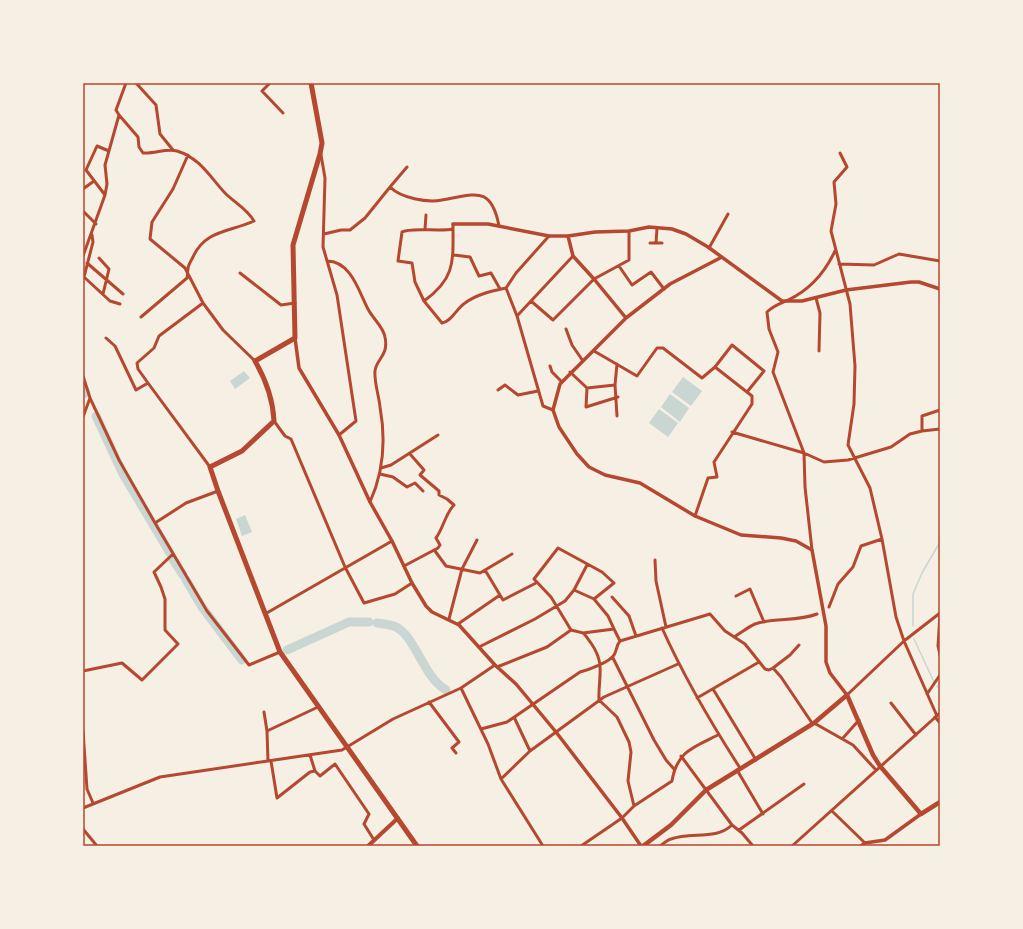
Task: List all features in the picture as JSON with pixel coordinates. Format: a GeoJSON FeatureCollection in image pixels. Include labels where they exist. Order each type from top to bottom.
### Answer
{"type":"FeatureCollection","features":[{"type":"Feature","properties":{"kind":"highway"},"geometry":{"type":"LineString","coordinates":[[311,83],[322,143],[293,245],[295,338],[255,361],[265,380],[273,403],[274,421],[242,451],[210,467],[253,580],[264,614],[280,652],[318,708],[417,846]]}},
{"type":"Feature","properties":{"kind":"main road"},"geometry":{"type":"LineString","coordinates":[[642,846],[671,825],[706,790],[813,723],[847,695],[873,755],[880,766],[921,814],[940,802]]}},
{"type":"Feature","properties":{"kind":"main road"},"geometry":{"type":"LineString","coordinates":[[368,846],[398,818]]}},
{"type":"Feature","properties":{"kind":"street"},"geometry":{"type":"LineString","coordinates":[[126,83],[116,110],[138,137],[139,147],[143,153],[173,150],[188,155],[199,163],[225,193],[249,214],[254,221],[238,228],[220,232],[204,241],[195,252],[188,268],[188,276],[141,317]]}},
{"type":"Feature","properties":{"kind":"street"},"geometry":{"type":"LineString","coordinates":[[136,83],[156,105],[160,134],[173,150]]}},
{"type":"Feature","properties":{"kind":"street"},"geometry":{"type":"LineString","coordinates":[[270,83],[262,91],[283,113]]}},
{"type":"Feature","properties":{"kind":"street"},"geometry":{"type":"LineString","coordinates":[[83,256],[101,215],[107,184],[105,165],[119,115]]}},
{"type":"Feature","properties":{"kind":"street"},"geometry":{"type":"LineString","coordinates":[[105,195],[86,170],[97,146],[109,151]]}},
{"type":"Feature","properties":{"kind":"street"},"geometry":{"type":"LineString","coordinates":[[840,153],[847,167],[834,182],[836,204],[831,231],[850,304],[855,366],[854,404],[848,445],[870,488],[882,539],[896,617],[904,641],[940,723]]}},
{"type":"Feature","properties":{"kind":"street"},"geometry":{"type":"LineString","coordinates":[[320,154],[323,159],[325,178],[323,247],[337,295],[356,421],[339,435]]}},
{"type":"Feature","properties":{"kind":"street"},"geometry":{"type":"LineString","coordinates":[[188,155],[173,189],[152,222],[150,238],[185,268],[203,303],[224,330],[255,361]]}},
{"type":"Feature","properties":{"kind":"street"},"geometry":{"type":"LineString","coordinates":[[324,234],[341,230],[350,230],[365,218],[407,167]]}},
{"type":"Feature","properties":{"kind":"street"},"geometry":{"type":"LineString","coordinates":[[83,190],[94,180]]}},
{"type":"Feature","properties":{"kind":"street"},"geometry":{"type":"LineString","coordinates":[[390,187],[394,192],[411,198],[426,200],[441,200],[461,195],[476,194],[490,201],[496,210],[499,226]]}},
{"type":"Feature","properties":{"kind":"street"},"geometry":{"type":"LineString","coordinates":[[83,211],[96,224]]}},
{"type":"Feature","properties":{"kind":"street"},"geometry":{"type":"LineString","coordinates":[[425,229],[426,214]]}},
{"type":"Feature","properties":{"kind":"street"},"geometry":{"type":"LineString","coordinates":[[709,248],[728,214]]}},
{"type":"Feature","properties":{"kind":"street"},"geometry":{"type":"LineString","coordinates":[[549,236],[516,273],[506,288],[479,295],[464,303],[447,322],[442,323],[424,301],[414,282],[412,263],[398,261],[402,232],[405,230],[425,229],[440,231],[453,227],[488,224],[549,236],[568,236],[595,232],[629,231],[649,227],[672,229],[686,234],[722,257],[782,301],[792,303],[846,290],[911,282],[919,282],[940,289]]}},
{"type":"Feature","properties":{"kind":"street"},"geometry":{"type":"LineString","coordinates":[[424,301],[436,292],[445,281],[454,255],[453,227]]}},
{"type":"Feature","properties":{"kind":"street"},"geometry":{"type":"LineString","coordinates":[[656,228],[656,243]]}},
{"type":"Feature","properties":{"kind":"street"},"geometry":{"type":"LineString","coordinates":[[531,301],[553,320],[594,279],[629,260],[629,231]]}},
{"type":"Feature","properties":{"kind":"street"},"geometry":{"type":"LineString","coordinates":[[92,235],[93,242],[84,278],[110,301],[120,304]]}},
{"type":"Feature","properties":{"kind":"street"},"geometry":{"type":"LineString","coordinates":[[568,236],[573,256],[626,318]]}},
{"type":"Feature","properties":{"kind":"street"},"geometry":{"type":"LineString","coordinates":[[650,243],[662,243]]}},
{"type":"Feature","properties":{"kind":"street"},"geometry":{"type":"LineString","coordinates":[[835,251],[816,282],[788,300],[774,305],[767,312],[769,328],[778,352],[773,372],[804,453],[805,487],[812,550],[826,626],[826,662],[830,673],[847,695],[904,641],[940,613]]}},
{"type":"Feature","properties":{"kind":"street"},"geometry":{"type":"LineString","coordinates":[[839,264],[874,265],[899,254],[940,261]]}},
{"type":"Feature","properties":{"kind":"street"},"geometry":{"type":"LineString","coordinates":[[454,255],[470,257],[479,276],[491,273],[500,290]]}},
{"type":"Feature","properties":{"kind":"street"},"geometry":{"type":"LineString","coordinates":[[517,316],[573,256]]}},
{"type":"Feature","properties":{"kind":"street"},"geometry":{"type":"LineString","coordinates":[[722,257],[664,289],[626,318],[594,351],[570,372],[562,382],[553,410],[559,427],[577,454],[589,467],[605,475],[640,483],[695,516],[741,535],[781,538],[796,541],[812,550]]}},
{"type":"Feature","properties":{"kind":"street"},"geometry":{"type":"LineString","coordinates":[[99,258],[109,269],[108,281],[103,294]]}},
{"type":"Feature","properties":{"kind":"street"},"geometry":{"type":"LineString","coordinates":[[327,261],[333,261],[339,264],[352,277],[369,310],[383,330],[385,338],[386,348],[374,370],[384,434],[380,474],[370,502]]}},
{"type":"Feature","properties":{"kind":"street"},"geometry":{"type":"LineString","coordinates":[[87,263],[123,294]]}},
{"type":"Feature","properties":{"kind":"street"},"geometry":{"type":"LineString","coordinates":[[619,266],[632,285],[651,272],[664,289]]}},
{"type":"Feature","properties":{"kind":"street"},"geometry":{"type":"LineString","coordinates":[[240,273],[281,305],[295,303]]}},
{"type":"Feature","properties":{"kind":"street"},"geometry":{"type":"LineString","coordinates":[[506,288],[517,316],[543,406],[553,410]]}},
{"type":"Feature","properties":{"kind":"street"},"geometry":{"type":"LineString","coordinates":[[816,298],[820,313],[819,351]]}},
{"type":"Feature","properties":{"kind":"street"},"geometry":{"type":"LineString","coordinates":[[203,303],[159,336],[154,348],[138,363],[138,369],[210,467]]}},
{"type":"Feature","properties":{"kind":"street"},"geometry":{"type":"LineString","coordinates":[[566,329],[572,345],[583,361]]}},
{"type":"Feature","properties":{"kind":"street"},"geometry":{"type":"LineString","coordinates":[[106,338],[115,346],[136,390],[148,383]]}},
{"type":"Feature","properties":{"kind":"street"},"geometry":{"type":"LineString","coordinates":[[295,338],[299,368],[339,435],[370,502],[412,583],[426,606],[432,612],[458,624],[496,666],[516,684],[556,732],[642,846]]}},
{"type":"Feature","properties":{"kind":"street"},"geometry":{"type":"LineString","coordinates":[[594,351],[637,376],[657,348],[663,348],[702,378],[705,378],[732,345],[764,371],[747,392]]}},
{"type":"Feature","properties":{"kind":"street"},"geometry":{"type":"LineString","coordinates":[[617,364],[615,385],[618,397],[617,416]]}},
{"type":"Feature","properties":{"kind":"street"},"geometry":{"type":"LineString","coordinates":[[550,366],[552,372],[562,382]]}},
{"type":"Feature","properties":{"kind":"street"},"geometry":{"type":"LineString","coordinates":[[695,516],[708,478],[717,477],[714,462],[733,434],[732,432],[752,404],[752,396],[715,367]]}},
{"type":"Feature","properties":{"kind":"street"},"geometry":{"type":"LineString","coordinates":[[570,372],[587,388],[615,385]]}},
{"type":"Feature","properties":{"kind":"street"},"geometry":{"type":"LineString","coordinates":[[83,376],[90,398],[119,460],[207,611],[249,665],[280,652]]}},
{"type":"Feature","properties":{"kind":"street"},"geometry":{"type":"LineString","coordinates":[[498,390],[504,385],[518,395],[538,391]]}},
{"type":"Feature","properties":{"kind":"street"},"geometry":{"type":"LineString","coordinates":[[587,388],[586,407],[618,397]]}},
{"type":"Feature","properties":{"kind":"street"},"geometry":{"type":"LineString","coordinates":[[83,417],[90,398]]}},
{"type":"Feature","properties":{"kind":"street"},"geometry":{"type":"LineString","coordinates":[[922,431],[922,416],[940,410]]}},
{"type":"Feature","properties":{"kind":"street"},"geometry":{"type":"LineString","coordinates":[[274,421],[285,436],[291,439],[345,567],[364,603],[394,594],[412,583]]}},
{"type":"Feature","properties":{"kind":"street"},"geometry":{"type":"LineString","coordinates":[[732,432],[804,453],[824,462],[848,460],[853,457],[884,449],[898,443],[910,434],[940,429]]}},
{"type":"Feature","properties":{"kind":"street"},"geometry":{"type":"LineString","coordinates":[[381,468],[391,465],[438,435]]}},
{"type":"Feature","properties":{"kind":"street"},"geometry":{"type":"LineString","coordinates":[[404,566],[435,551],[440,545],[436,538],[443,528],[446,516],[454,505],[439,495],[439,490],[420,475],[424,470],[410,454]]}},
{"type":"Feature","properties":{"kind":"street"},"geometry":{"type":"LineString","coordinates":[[380,474],[393,477],[407,487],[415,483],[423,491]]}},
{"type":"Feature","properties":{"kind":"street"},"geometry":{"type":"LineString","coordinates":[[155,523],[186,503],[218,491]]}},
{"type":"Feature","properties":{"kind":"street"},"geometry":{"type":"LineString","coordinates":[[829,607],[838,584],[853,567],[861,546],[882,539]]}},
{"type":"Feature","properties":{"kind":"street"},"geometry":{"type":"LineString","coordinates":[[449,619],[462,569],[478,540]]}},
{"type":"Feature","properties":{"kind":"street"},"geometry":{"type":"LineString","coordinates":[[264,614],[345,567],[392,542]]}},
{"type":"Feature","properties":{"kind":"street"},"geometry":{"type":"LineString","coordinates":[[594,600],[614,583],[602,572],[558,548],[534,579],[536,583],[552,597],[572,630],[583,633],[614,629]]}},
{"type":"Feature","properties":{"kind":"street"},"geometry":{"type":"LineString","coordinates":[[435,551],[446,566],[480,573],[512,554]]}},
{"type":"Feature","properties":{"kind":"street"},"geometry":{"type":"LineString","coordinates":[[83,671],[122,663],[142,680],[178,644],[164,630],[164,599],[161,587],[154,572],[173,554]]}},
{"type":"Feature","properties":{"kind":"street"},"geometry":{"type":"LineString","coordinates":[[655,560],[656,581],[666,627]]}},
{"type":"Feature","properties":{"kind":"street"},"geometry":{"type":"LineString","coordinates":[[479,647],[565,601],[574,590],[587,565]]}},
{"type":"Feature","properties":{"kind":"street"},"geometry":{"type":"LineString","coordinates":[[485,570],[503,600],[536,583]]}},
{"type":"Feature","properties":{"kind":"street"},"geometry":{"type":"LineString","coordinates":[[736,596],[750,588],[764,622]]}},
{"type":"Feature","properties":{"kind":"street"},"geometry":{"type":"LineString","coordinates":[[574,590],[594,600],[608,616],[620,641]]}},
{"type":"Feature","properties":{"kind":"street"},"geometry":{"type":"LineString","coordinates":[[458,624],[500,595]]}},
{"type":"Feature","properties":{"kind":"street"},"geometry":{"type":"LineString","coordinates":[[612,597],[629,616],[636,636]]}},
{"type":"Feature","properties":{"kind":"street"},"geometry":{"type":"LineString","coordinates":[[940,613],[938,646],[940,655]]}},
{"type":"Feature","properties":{"kind":"street"},"geometry":{"type":"LineString","coordinates":[[481,729],[507,722],[580,672],[592,669],[613,658],[617,651],[617,645],[620,641],[710,614],[734,637],[745,644],[765,669],[769,670],[772,668],[790,655],[799,645]]}},
{"type":"Feature","properties":{"kind":"street"},"geometry":{"type":"LineString","coordinates":[[734,637],[755,625],[764,622],[804,619],[817,614]]}},
{"type":"Feature","properties":{"kind":"street"},"geometry":{"type":"LineString","coordinates":[[662,628],[678,664],[763,814]]}},
{"type":"Feature","properties":{"kind":"street"},"geometry":{"type":"LineString","coordinates":[[83,808],[160,777],[342,750],[346,746],[393,719],[461,688],[496,666],[547,647],[572,630]]}},
{"type":"Feature","properties":{"kind":"street"},"geometry":{"type":"LineString","coordinates":[[583,633],[601,663],[601,673],[598,686],[599,700],[617,717],[629,742],[631,752],[628,781],[634,806]]}},
{"type":"Feature","properties":{"kind":"street"},"geometry":{"type":"LineString","coordinates":[[613,658],[654,740],[666,760],[674,769]]}},
{"type":"Feature","properties":{"kind":"street"},"geometry":{"type":"LineString","coordinates":[[697,698],[759,662]]}},
{"type":"Feature","properties":{"kind":"street"},"geometry":{"type":"LineString","coordinates":[[501,779],[530,751],[599,700],[626,686],[678,664]]}},
{"type":"Feature","properties":{"kind":"street"},"geometry":{"type":"LineString","coordinates":[[772,668],[781,677],[813,723],[823,730],[842,738],[853,745],[876,770]]}},
{"type":"Feature","properties":{"kind":"street"},"geometry":{"type":"LineString","coordinates":[[927,694],[940,675]]}},
{"type":"Feature","properties":{"kind":"street"},"geometry":{"type":"LineString","coordinates":[[461,688],[481,729],[501,779],[543,846]]}},
{"type":"Feature","properties":{"kind":"street"},"geometry":{"type":"LineString","coordinates":[[713,689],[756,760]]}},
{"type":"Feature","properties":{"kind":"street"},"geometry":{"type":"LineString","coordinates":[[429,702],[459,742],[452,748],[456,753]]}},
{"type":"Feature","properties":{"kind":"street"},"geometry":{"type":"LineString","coordinates":[[891,703],[916,735]]}},
{"type":"Feature","properties":{"kind":"street"},"geometry":{"type":"LineString","coordinates":[[267,730],[318,708]]}},
{"type":"Feature","properties":{"kind":"street"},"geometry":{"type":"LineString","coordinates":[[264,712],[270,761],[277,798],[310,772],[315,771]]}},
{"type":"Feature","properties":{"kind":"street"},"geometry":{"type":"LineString","coordinates":[[792,846],[937,715]]}},
{"type":"Feature","properties":{"kind":"street"},"geometry":{"type":"LineString","coordinates":[[514,717],[530,751]]}},
{"type":"Feature","properties":{"kind":"street"},"geometry":{"type":"LineString","coordinates":[[842,738],[859,720]]}},
{"type":"Feature","properties":{"kind":"street"},"geometry":{"type":"LineString","coordinates":[[83,731],[87,789],[93,803]]}},
{"type":"Feature","properties":{"kind":"street"},"geometry":{"type":"LineString","coordinates":[[581,846],[622,818],[634,806],[672,781],[674,769],[681,756],[688,750],[718,735]]}},
{"type":"Feature","properties":{"kind":"street"},"geometry":{"type":"LineString","coordinates":[[310,755],[315,771],[320,776],[335,764],[369,814],[364,824],[374,840]]}},
{"type":"Feature","properties":{"kind":"street"},"geometry":{"type":"LineString","coordinates":[[681,756],[732,825],[739,830],[753,846]]}},
{"type":"Feature","properties":{"kind":"street"},"geometry":{"type":"LineString","coordinates":[[739,830],[804,784]]}},
{"type":"Feature","properties":{"kind":"street"},"geometry":{"type":"LineString","coordinates":[[832,811],[865,843]]}},
{"type":"Feature","properties":{"kind":"street"},"geometry":{"type":"LineString","coordinates":[[861,846],[865,843],[885,840],[921,814]]}},
{"type":"Feature","properties":{"kind":"street"},"geometry":{"type":"LineString","coordinates":[[660,846],[671,838],[711,835],[727,830],[732,825]]}},
{"type":"Feature","properties":{"kind":"street"},"geometry":{"type":"LineString","coordinates":[[83,829],[97,846]]}},
{"type":"Feature","properties":{"kind":"shaded area"},"geometry":{"type":"Polygon","coordinates":[[[244,371],[250,378],[235,389],[230,381],[244,371]]]}},
{"type":"Feature","properties":{"kind":"shaded area"},"geometry":{"type":"Polygon","coordinates":[[[683,377],[702,391],[691,406],[672,392],[683,377]]]}},
{"type":"Feature","properties":{"kind":"shaded area"},"geometry":{"type":"Polygon","coordinates":[[[670,394],[689,408],[680,422],[661,407],[670,394]]]}},
{"type":"Feature","properties":{"kind":"shaded area"},"geometry":{"type":"Polygon","coordinates":[[[659,409],[678,423],[668,437],[649,423],[659,409]]]}},
{"type":"Feature","properties":{"kind":"shaded area"},"geometry":{"type":"Polygon","coordinates":[[[245,515],[252,532],[242,536],[236,519],[245,515]]]}},
{"type":"Feature","properties":{"kind":"waterway"},"geometry":{"type":"LineString","coordinates":[[83,386],[86,393]]}},
{"type":"Feature","properties":{"kind":"waterway"},"geometry":{"type":"LineString","coordinates":[[96,416],[123,474],[170,553]]}},
{"type":"Feature","properties":{"kind":"waterway"},"geometry":{"type":"LineString","coordinates":[[913,626],[913,594],[922,573],[940,542]]}},
{"type":"Feature","properties":{"kind":"waterway"},"geometry":{"type":"LineString","coordinates":[[172,558],[183,575]]}},
{"type":"Feature","properties":{"kind":"waterway"},"geometry":{"type":"LineString","coordinates":[[186,580],[202,607],[242,660]]}},
{"type":"Feature","properties":{"kind":"waterway"},"geometry":{"type":"LineString","coordinates":[[287,650],[349,622],[369,622]]}},
{"type":"Feature","properties":{"kind":"waterway"},"geometry":{"type":"LineString","coordinates":[[377,623],[394,626],[403,632],[415,648],[431,676],[446,690]]}},
{"type":"Feature","properties":{"kind":"waterway"},"geometry":{"type":"LineString","coordinates":[[914,639],[934,682]]}},
{"type":"Feature","properties":{"kind":"waterway"},"geometry":{"type":"LineString","coordinates":[[937,686],[940,689]]}}]}
